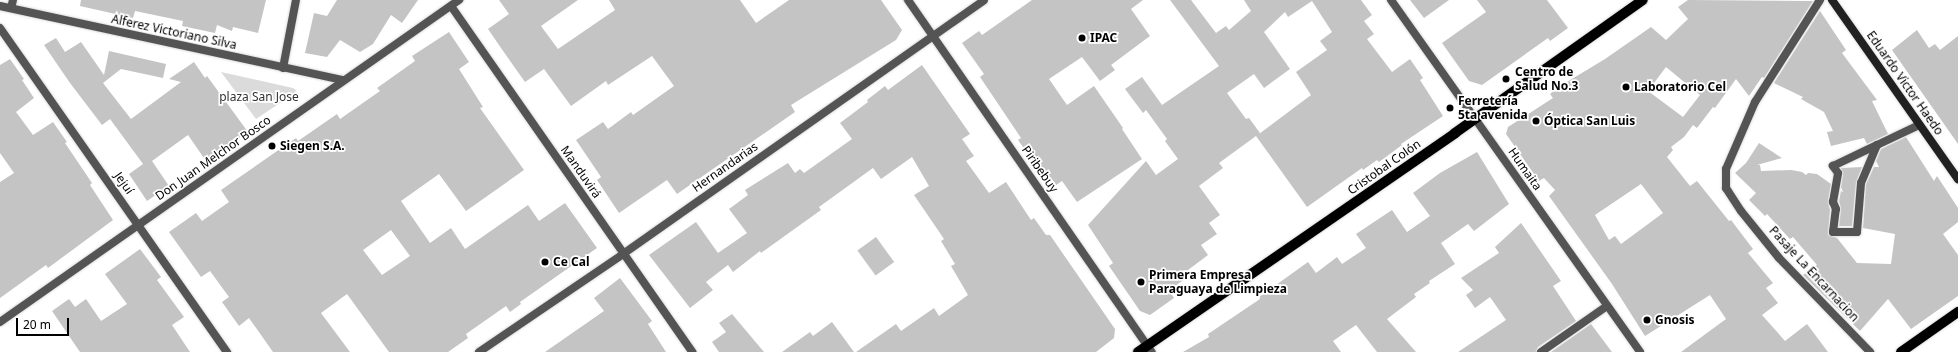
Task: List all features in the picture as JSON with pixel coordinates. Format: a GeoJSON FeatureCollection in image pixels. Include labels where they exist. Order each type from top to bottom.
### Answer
{"type":"FeatureCollection","features":[{"type":"Feature","properties":{"kind":"main road","name":"Cristobal Colón"},"geometry":{"type":"LineString","coordinates":[[1138,352],[1150,349],[1643,0]]}},
{"type":"Feature","properties":{"kind":"main road"},"geometry":{"type":"LineString","coordinates":[[1901,352],[1958,312]]}},
{"type":"Feature","properties":{"kind":"street"},"geometry":{"type":"LineString","coordinates":[[283,68],[296,0]]}},
{"type":"Feature","properties":{"kind":"street","name":"Don Juan Melchor Bosco"},"geometry":{"type":"LineString","coordinates":[[0,322],[459,0]]}},
{"type":"Feature","properties":{"kind":"street","name":"Piribebuy"},"geometry":{"type":"LineString","coordinates":[[908,0],[1150,349]]}},
{"type":"Feature","properties":{"kind":"street","name":"Hernandarias"},"geometry":{"type":"LineString","coordinates":[[479,352],[623,254],[984,0]]}},
{"type":"Feature","properties":{"kind":"street","name":"Humaita"},"geometry":{"type":"LineString","coordinates":[[1391,0],[1640,352]]}},
{"type":"Feature","properties":{"kind":"street","name":"Pasaje La Encarnacion"},"geometry":{"type":"LineString","coordinates":[[1820,0],[1755,102],[1726,169],[1726,188],[1741,211],[1779,258],[1870,352]]}},
{"type":"Feature","properties":{"kind":"street","name":"Eduardo Victor Haedo"},"geometry":{"type":"LineString","coordinates":[[1832,0],[1958,179]]}},
{"type":"Feature","properties":{"kind":"street","name":"Alferez Victoriano Silva"},"geometry":{"type":"LineString","coordinates":[[0,6],[12,4],[283,68],[343,80]]}},
{"type":"Feature","properties":{"kind":"street","name":"Manduvirá"},"geometry":{"type":"LineString","coordinates":[[452,6],[692,352]]}},
{"type":"Feature","properties":{"kind":"street","name":"Jejuí"},"geometry":{"type":"LineString","coordinates":[[0,28],[227,352]]}},
{"type":"Feature","properties":{"kind":"street"},"geometry":{"type":"LineString","coordinates":[[1877,145],[1870,158],[1861,183],[1857,232],[1833,232],[1836,209],[1832,202],[1838,173],[1833,166],[1877,145],[1919,125]]}},
{"type":"Feature","properties":{"kind":"street"},"geometry":{"type":"LineString","coordinates":[[1541,352],[1607,306]]}},
{"type":"Feature","properties":{"kind":"green space","name":"plaza San Jose"},"geometry":{"type":"Polygon","coordinates":[[[221,72],[293,88],[296,90],[295,93],[256,119],[221,72]]]}},
{"type":"Feature","properties":{"kind":"building"},"geometry":{"type":"Polygon","coordinates":[[[81,0],[266,0],[258,33],[233,27],[232,31],[217,25],[215,33],[182,26],[183,21],[135,11],[133,18],[80,6],[81,0]]]}},
{"type":"Feature","properties":{"kind":"building"},"geometry":{"type":"Polygon","coordinates":[[[337,0],[418,0],[402,23],[391,15],[373,44],[360,52],[340,40],[327,57],[305,53],[314,13],[327,16],[337,0]]]}},
{"type":"Feature","properties":{"kind":"building"},"geometry":{"type":"Polygon","coordinates":[[[499,0],[578,0],[541,26],[558,49],[615,10],[609,0],[740,0],[756,23],[789,0],[881,0],[902,30],[896,40],[791,105],[795,112],[677,194],[667,180],[619,213],[597,180],[601,177],[576,140],[603,122],[608,129],[631,112],[633,115],[674,86],[652,56],[608,85],[606,81],[571,106],[544,69],[525,82],[488,29],[509,14],[499,0]]]}},
{"type":"Feature","properties":{"kind":"building"},"geometry":{"type":"Polygon","coordinates":[[[1032,0],[1143,0],[1131,9],[1150,36],[1111,65],[1115,70],[1100,81],[1082,57],[1049,79],[1067,105],[1094,86],[1142,159],[1077,202],[1062,181],[1052,188],[1018,140],[1021,138],[980,77],[984,74],[962,43],[979,31],[982,35],[1032,0]]]}},
{"type":"Feature","properties":{"kind":"building"},"geometry":{"type":"Polygon","coordinates":[[[1170,0],[1191,0],[1216,33],[1226,26],[1229,30],[1251,11],[1244,0],[1361,0],[1372,15],[1364,21],[1374,34],[1367,39],[1392,72],[1410,59],[1423,78],[1420,80],[1443,116],[1401,144],[1402,145],[1379,162],[1377,160],[1363,170],[1362,168],[1307,207],[1256,136],[1219,163],[1223,168],[1199,186],[1220,215],[1209,223],[1217,234],[1201,245],[1208,255],[1188,270],[1191,275],[1169,290],[1174,298],[1150,315],[1140,311],[1109,266],[1113,263],[1088,225],[1146,161],[1156,175],[1178,159],[1165,141],[1167,139],[1146,110],[1143,113],[1125,89],[1142,77],[1162,105],[1219,66],[1170,0]],[[1312,1],[1288,17],[1285,12],[1264,32],[1290,69],[1264,88],[1254,74],[1227,93],[1246,119],[1249,118],[1260,133],[1259,134],[1311,95],[1296,72],[1327,50],[1320,41],[1332,32],[1312,1]]]}},
{"type":"Feature","properties":{"kind":"building"},"geometry":{"type":"Polygon","coordinates":[[[1410,0],[1449,0],[1424,18],[1410,0]]]}},
{"type":"Feature","properties":{"kind":"building"},"geometry":{"type":"Polygon","coordinates":[[[1477,0],[1547,0],[1568,28],[1550,41],[1548,38],[1482,85],[1469,81],[1442,43],[1486,12],[1477,0]]]}},
{"type":"Feature","properties":{"kind":"building"},"geometry":{"type":"Polygon","coordinates":[[[1688,0],[1813,1],[1764,78],[1762,77],[1749,96],[1736,79],[1715,108],[1713,107],[1697,128],[1693,125],[1684,137],[1671,147],[1673,150],[1667,157],[1690,186],[1697,181],[1729,221],[1731,220],[1753,249],[1748,253],[1773,283],[1766,288],[1778,303],[1762,315],[1785,341],[1807,324],[1828,352],[1681,352],[1726,319],[1710,295],[1645,336],[1612,284],[1549,196],[1555,190],[1544,178],[1539,181],[1506,134],[1508,127],[1553,98],[1550,94],[1557,88],[1605,59],[1651,27],[1666,40],[1688,19],[1678,7],[1688,0]],[[1666,67],[1648,91],[1691,123],[1683,117],[1700,95],[1666,67]],[[1641,184],[1595,215],[1609,240],[1615,236],[1621,244],[1663,213],[1641,184]]]}},
{"type":"Feature","properties":{"kind":"building"},"geometry":{"type":"Polygon","coordinates":[[[1820,11],[1846,50],[1842,53],[1877,100],[1872,101],[1888,134],[1867,144],[1864,138],[1831,146],[1827,132],[1833,131],[1824,112],[1801,99],[1803,97],[1774,83],[1820,11]]]}},
{"type":"Feature","properties":{"kind":"building"},"geometry":{"type":"Polygon","coordinates":[[[1917,30],[1929,48],[1935,44],[1940,50],[1958,36],[1958,144],[1892,50],[1917,30]]]}},
{"type":"Feature","properties":{"kind":"building"},"geometry":{"type":"Polygon","coordinates":[[[449,32],[469,62],[459,69],[483,107],[480,108],[524,170],[466,211],[439,174],[401,201],[430,243],[451,228],[465,249],[528,205],[539,221],[565,203],[597,248],[520,302],[521,304],[510,312],[506,306],[466,334],[468,338],[448,352],[389,352],[347,294],[321,313],[350,352],[273,352],[249,318],[239,326],[222,302],[229,297],[210,271],[201,277],[169,232],[196,213],[202,221],[229,202],[221,190],[296,138],[298,141],[337,114],[340,119],[380,91],[377,88],[415,61],[412,56],[449,32]],[[391,230],[363,250],[382,275],[410,256],[391,230]]]}},
{"type":"Feature","properties":{"kind":"building"},"geometry":{"type":"Polygon","coordinates":[[[56,38],[65,52],[81,42],[104,75],[109,51],[166,64],[163,78],[121,69],[103,83],[131,119],[181,82],[169,79],[194,62],[205,78],[207,76],[248,132],[206,161],[188,135],[152,161],[169,186],[147,201],[129,174],[143,164],[110,119],[102,125],[70,83],[44,45],[56,38]]]}},
{"type":"Feature","properties":{"kind":"building"},"geometry":{"type":"Polygon","coordinates":[[[10,59],[24,79],[22,80],[34,98],[16,112],[33,135],[53,122],[67,142],[65,143],[92,183],[90,185],[113,220],[48,268],[46,265],[0,298],[0,182],[14,173],[0,153],[0,65],[10,59]]]}},
{"type":"Feature","properties":{"kind":"building"},"geometry":{"type":"Polygon","coordinates":[[[922,65],[970,134],[962,139],[974,156],[966,161],[989,193],[1006,182],[1031,220],[1034,218],[1046,235],[1050,235],[1115,329],[1114,338],[1096,352],[856,352],[896,324],[901,331],[934,308],[939,316],[968,295],[951,266],[955,264],[941,241],[944,239],[914,195],[929,186],[912,157],[881,179],[873,168],[819,207],[821,210],[761,253],[760,251],[733,272],[728,265],[706,282],[713,290],[690,308],[649,255],[696,222],[718,253],[747,233],[729,209],[748,195],[745,190],[788,163],[795,173],[800,169],[804,173],[852,139],[840,123],[868,102],[867,100],[885,86],[888,90],[922,65]]]}},
{"type":"Feature","properties":{"kind":"building"},"geometry":{"type":"Polygon","coordinates":[[[1906,137],[1934,181],[1937,176],[1958,208],[1958,222],[1943,234],[1958,255],[1958,296],[1911,329],[1888,299],[1860,331],[1803,275],[1817,265],[1793,237],[1790,239],[1767,214],[1765,216],[1749,200],[1756,193],[1735,173],[1746,163],[1759,143],[1782,158],[1757,165],[1760,165],[1761,171],[1791,170],[1802,172],[1806,175],[1808,173],[1817,174],[1831,184],[1828,201],[1830,210],[1828,235],[1837,238],[1857,263],[1891,264],[1895,234],[1863,228],[1866,184],[1874,167],[1879,167],[1876,161],[1881,149],[1906,137]]]}},
{"type":"Feature","properties":{"kind":"building"},"geometry":{"type":"Polygon","coordinates":[[[1477,152],[1509,204],[1474,231],[1468,224],[1441,243],[1455,264],[1429,281],[1430,283],[1414,294],[1416,297],[1387,319],[1416,352],[1377,352],[1356,325],[1333,341],[1341,352],[1183,352],[1209,337],[1208,334],[1260,299],[1259,297],[1308,262],[1316,273],[1337,257],[1342,264],[1366,248],[1356,234],[1392,210],[1407,232],[1430,216],[1413,193],[1440,173],[1477,152]]]}},
{"type":"Feature","properties":{"kind":"building"},"geometry":{"type":"Polygon","coordinates":[[[1862,167],[1856,183],[1852,226],[1839,226],[1841,209],[1839,201],[1841,191],[1843,192],[1841,187],[1843,174],[1841,168],[1862,167]]]}},
{"type":"Feature","properties":{"kind":"building"},"geometry":{"type":"Polygon","coordinates":[[[1521,223],[1561,281],[1553,286],[1576,321],[1538,347],[1536,352],[1458,352],[1506,320],[1490,297],[1475,308],[1466,295],[1473,290],[1461,278],[1499,253],[1495,247],[1521,223]]]}},
{"type":"Feature","properties":{"kind":"building"},"geometry":{"type":"Polygon","coordinates":[[[876,237],[894,262],[876,276],[857,251],[876,237]]]}},
{"type":"Feature","properties":{"kind":"building"},"geometry":{"type":"Polygon","coordinates":[[[140,249],[161,277],[157,280],[184,317],[172,325],[190,352],[80,352],[52,311],[69,299],[75,307],[86,299],[101,321],[127,304],[105,274],[140,249]]]}},
{"type":"Feature","properties":{"kind":"building"},"geometry":{"type":"Polygon","coordinates":[[[620,278],[652,321],[648,324],[666,352],[545,352],[604,311],[594,298],[620,278]]]}},
{"type":"Feature","properties":{"kind":"building"},"geometry":{"type":"Polygon","coordinates":[[[732,314],[764,352],[719,352],[712,342],[726,332],[719,323],[732,314]]]}},
{"type":"Feature","properties":{"kind":"building"},"geometry":{"type":"Polygon","coordinates":[[[832,322],[854,352],[782,352],[810,332],[813,336],[832,322]]]}},
{"type":"Feature","properties":{"kind":"building"},"geometry":{"type":"Polygon","coordinates":[[[1591,324],[1612,352],[1551,352],[1591,324]]]}},
{"type":"Feature","properties":{"kind":"place","name":"IPAC"},"geometry":{"type":"Point","coordinates":[1082,38]}},
{"type":"Feature","properties":{"kind":"place","name":"Centro de Salud No.3"},"geometry":{"type":"Point","coordinates":[1506,79]}},
{"type":"Feature","properties":{"kind":"place","name":"Laboratorio Cel"},"geometry":{"type":"Point","coordinates":[1626,87]}},
{"type":"Feature","properties":{"kind":"place","name":"Ferretería 5ta avenida"},"geometry":{"type":"Point","coordinates":[1450,108]}},
{"type":"Feature","properties":{"kind":"place","name":"Óptica San Luis"},"geometry":{"type":"Point","coordinates":[1536,121]}},
{"type":"Feature","properties":{"kind":"place","name":"Siegen S.A."},"geometry":{"type":"Point","coordinates":[272,146]}},
{"type":"Feature","properties":{"kind":"place","name":"Ce Cal"},"geometry":{"type":"Point","coordinates":[545,262]}},
{"type":"Feature","properties":{"kind":"place","name":"Primera Empresa Paraguaya de Limpieza"},"geometry":{"type":"Point","coordinates":[1141,282]}},
{"type":"Feature","properties":{"kind":"place","name":"Gnosis"},"geometry":{"type":"Point","coordinates":[1647,320]}}]}
